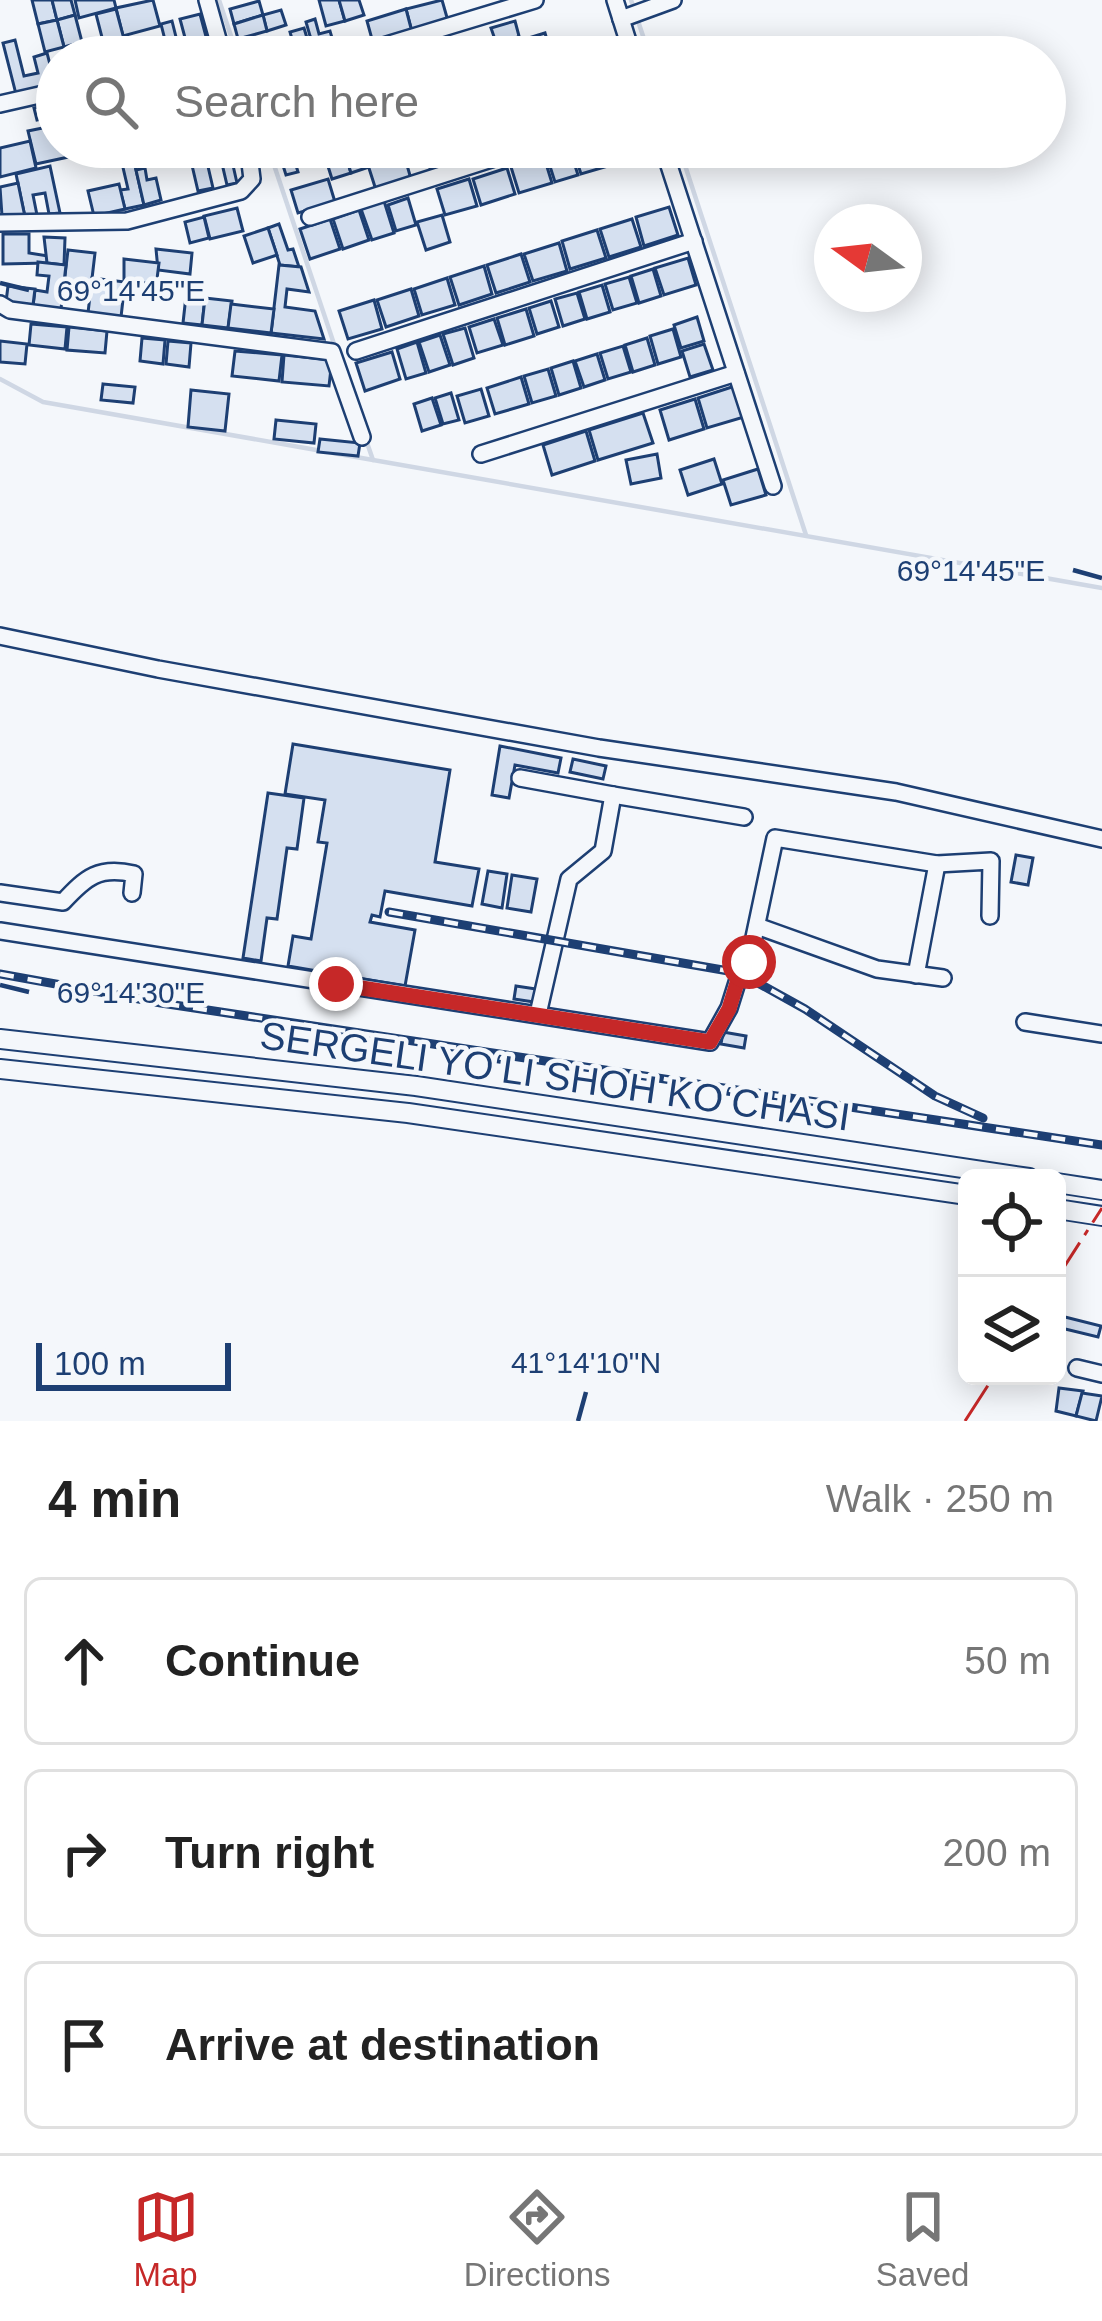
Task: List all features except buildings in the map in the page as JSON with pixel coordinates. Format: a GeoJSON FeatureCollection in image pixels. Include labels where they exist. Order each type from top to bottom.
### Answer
{"type":"FeatureCollection","features":[{"type":"Feature","properties":{"kind":"main road","name":"SERGELI YO‘LI SHOH KO‘CHASI"},"geometry":{"type":"LineString","coordinates":[[0,1039],[416,1086],[969,1169]]}},
{"type":"Feature","properties":{"kind":"main road","name":"SERGELI YO‘LI SHOH KO‘CHASI"},"geometry":{"type":"LineString","coordinates":[[0,1069],[408,1113],[958,1194]]}},
{"type":"Feature","properties":{"kind":"main road"},"geometry":{"type":"LineString","coordinates":[[1066,1184],[1102,1190]]}},
{"type":"Feature","properties":{"kind":"main road"},"geometry":{"type":"LineString","coordinates":[[1066,1210],[1102,1216]]}},
{"type":"Feature","properties":{"kind":"street"},"geometry":{"type":"LineString","coordinates":[[207,0],[217,36]]}},
{"type":"Feature","properties":{"kind":"street"},"geometry":{"type":"LineString","coordinates":[[416,36],[535,0]]}},
{"type":"Feature","properties":{"kind":"street"},"geometry":{"type":"LineString","coordinates":[[614,0],[631,16],[632,36]]}},
{"type":"Feature","properties":{"kind":"street"},"geometry":{"type":"LineString","coordinates":[[631,16],[673,0]]}},
{"type":"Feature","properties":{"kind":"street"},"geometry":{"type":"LineString","coordinates":[[0,104],[36,96]]}},
{"type":"Feature","properties":{"kind":"street"},"geometry":{"type":"LineString","coordinates":[[0,223],[127,221],[241,191],[252,179],[254,168]]}},
{"type":"Feature","properties":{"kind":"street"},"geometry":{"type":"LineString","coordinates":[[310,217],[463,168]]}},
{"type":"Feature","properties":{"kind":"street"},"geometry":{"type":"LineString","coordinates":[[670,168],[773,486]]}},
{"type":"Feature","properties":{"kind":"street"},"geometry":{"type":"LineString","coordinates":[[356,351],[694,241]]}},
{"type":"Feature","properties":{"kind":"street"},"geometry":{"type":"LineString","coordinates":[[0,304],[10,310],[332,352],[362,437]]}},
{"type":"Feature","properties":{"kind":"street"},"geometry":{"type":"LineString","coordinates":[[481,454],[736,373]]}},
{"type":"Feature","properties":{"kind":"street"},"geometry":{"type":"LineString","coordinates":[[0,636],[599,748],[896,792],[1102,840]]}},
{"type":"Feature","properties":{"kind":"street"},"geometry":{"type":"LineString","coordinates":[[520,778],[744,817]]}},
{"type":"Feature","properties":{"kind":"street"},"geometry":{"type":"LineString","coordinates":[[538,1014],[568,879],[603,851],[613,795]]}},
{"type":"Feature","properties":{"kind":"street"},"geometry":{"type":"LineString","coordinates":[[0,932],[710,1042],[749,962],[775,838],[938,864],[991,861],[990,916]]}},
{"type":"Feature","properties":{"kind":"street"},"geometry":{"type":"LineString","coordinates":[[916,975],[938,864]]}},
{"type":"Feature","properties":{"kind":"street"},"geometry":{"type":"LineString","coordinates":[[0,893],[63,902],[88,874],[112,869],[134,874],[132,893]]}},
{"type":"Feature","properties":{"kind":"street"},"geometry":{"type":"LineString","coordinates":[[757,926],[877,969],[943,978]]}},
{"type":"Feature","properties":{"kind":"street"},"geometry":{"type":"LineString","coordinates":[[1025,1022],[1102,1034]]}},
{"type":"Feature","properties":{"kind":"street"},"geometry":{"type":"LineString","coordinates":[[1077,1368],[1102,1375]]}},
{"type":"Feature","properties":{"kind":"waterway"},"geometry":{"type":"LineString","coordinates":[[219,0],[231,36]]}},
{"type":"Feature","properties":{"kind":"waterway"},"geometry":{"type":"LineString","coordinates":[[631,0],[643,36]]}},
{"type":"Feature","properties":{"kind":"waterway"},"geometry":{"type":"LineString","coordinates":[[275,168],[335,347]]}},
{"type":"Feature","properties":{"kind":"waterway"},"geometry":{"type":"LineString","coordinates":[[686,168],[806,535]]}},
{"type":"Feature","properties":{"kind":"waterway"},"geometry":{"type":"LineString","coordinates":[[0,379],[43,402],[322,451]]}},
{"type":"Feature","properties":{"kind":"waterway"},"geometry":{"type":"LineString","coordinates":[[365,437],[373,460]]}},
{"type":"Feature","properties":{"kind":"waterway"},"geometry":{"type":"LineString","coordinates":[[333,453],[1102,588]]}},
{"type":"Feature","properties":{"kind":"railway"},"geometry":{"type":"LineString","coordinates":[[389,912],[740,973],[805,1009],[935,1096],[983,1118]]}},
{"type":"Feature","properties":{"kind":"railway"},"geometry":{"type":"LineString","coordinates":[[0,974],[161,1003],[1102,1145]]}},
{"type":"Feature","properties":{"kind":"power"},"geometry":{"type":"LineString","coordinates":[[1058,1277],[1102,1208]]}},
{"type":"Feature","properties":{"kind":"power"},"geometry":{"type":"LineString","coordinates":[[965,1421],[988,1385]]}},
{"type":"Feature","properties":{"kind":"route"},"geometry":{"type":"LineString","coordinates":[[336,984],[710,1042],[749,962]]}}]}
